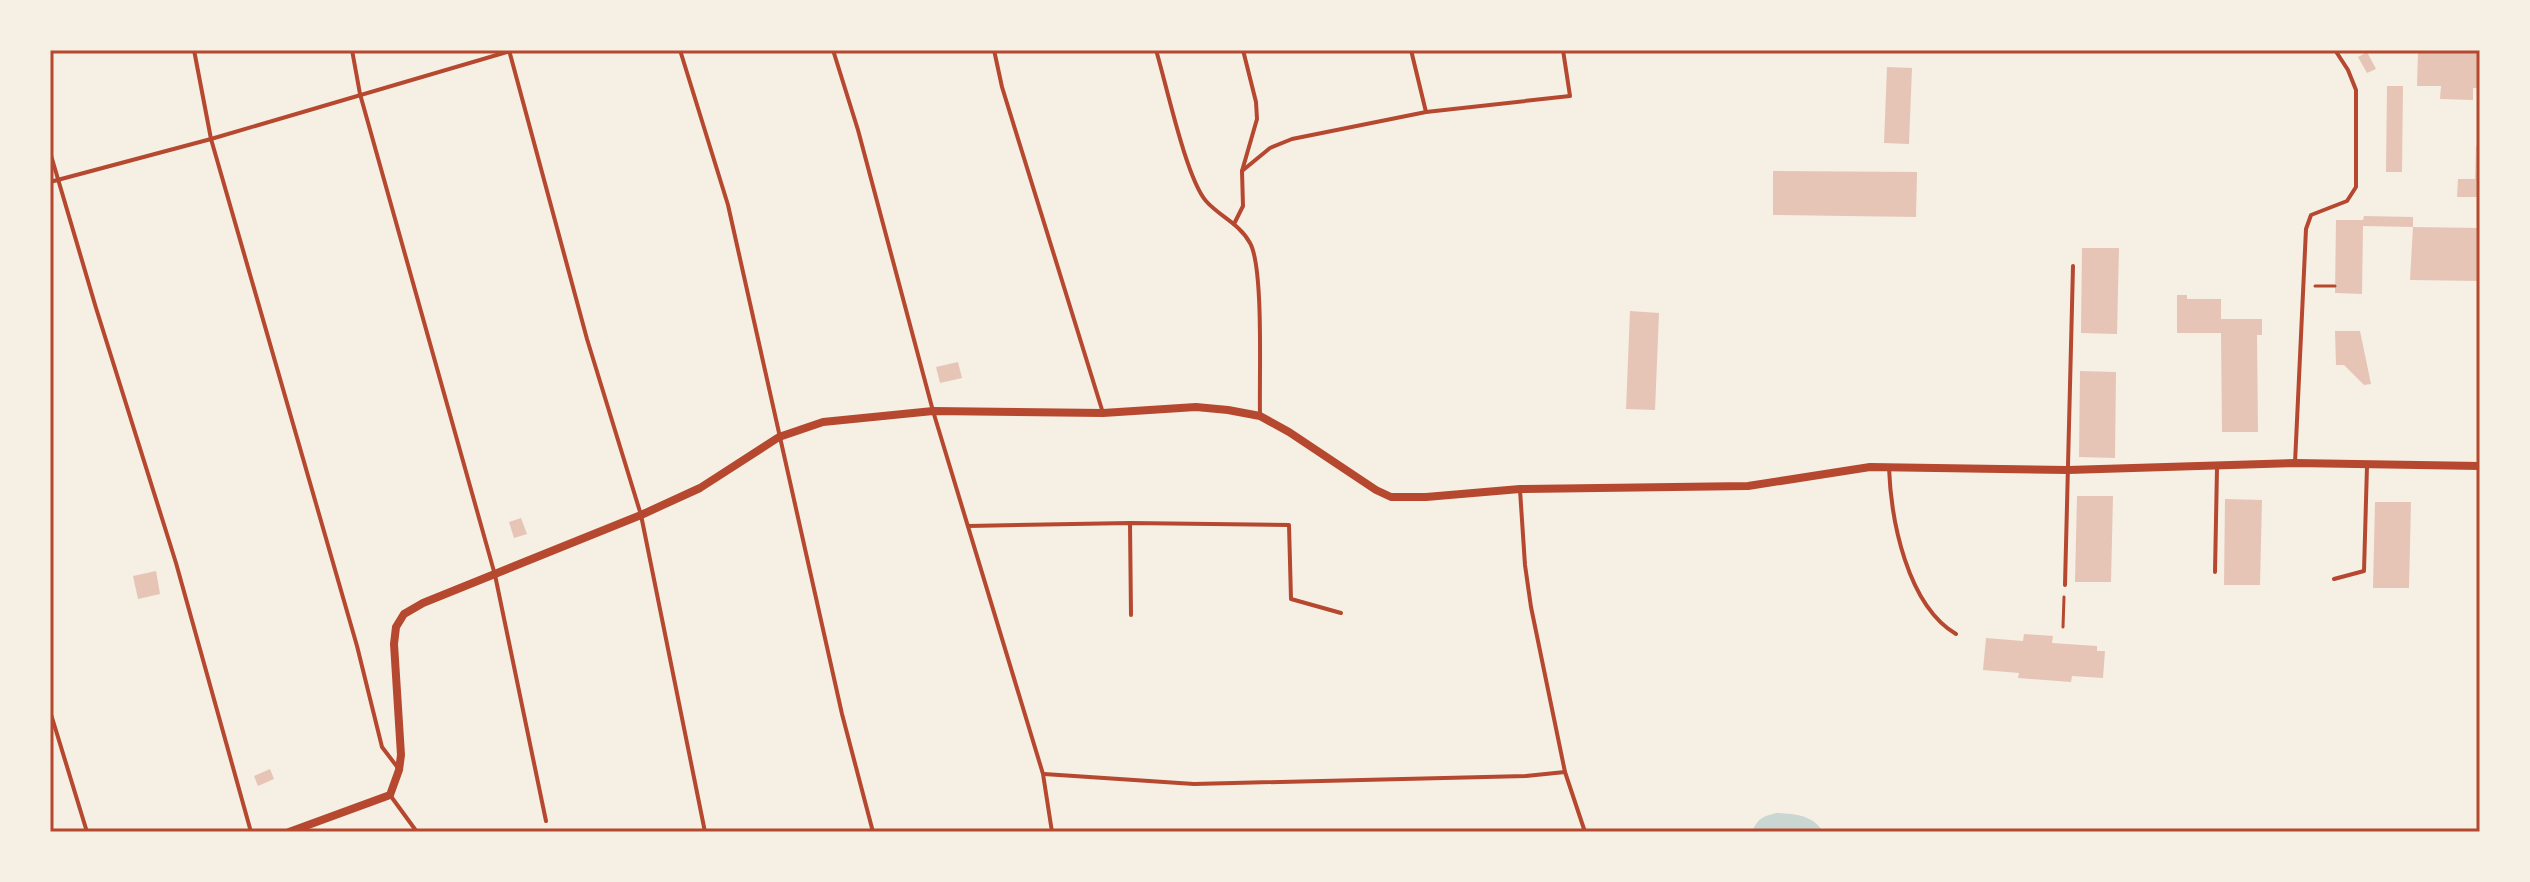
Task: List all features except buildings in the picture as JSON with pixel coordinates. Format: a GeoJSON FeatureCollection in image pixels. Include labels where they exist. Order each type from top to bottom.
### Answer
{"type":"FeatureCollection","features":[{"type":"Feature","properties":{"kind":"street"},"geometry":{"type":"LineString","coordinates":[[289,832],[390,795],[401,755],[394,644],[396,627],[404,614],[423,603],[700,488],[779,437],[823,422],[933,411],[1103,413],[1196,407],[1260,416],[1391,497],[1520,489],[1748,486],[1870,467],[2068,470],[2295,463],[2480,466]]}},
{"type":"Feature","properties":{"kind":"lane"},"geometry":{"type":"LineString","coordinates":[[194,50],[211,139],[357,646],[382,747],[399,770]]}},
{"type":"Feature","properties":{"kind":"lane"},"geometry":{"type":"LineString","coordinates":[[352,50],[360,94],[495,575],[546,821]]}},
{"type":"Feature","properties":{"kind":"lane"},"geometry":{"type":"LineString","coordinates":[[50,182],[211,139],[511,50],[587,339],[641,515],[705,832]]}},
{"type":"Feature","properties":{"kind":"lane"},"geometry":{"type":"LineString","coordinates":[[680,50],[728,205],[842,714],[873,832]]}},
{"type":"Feature","properties":{"kind":"lane"},"geometry":{"type":"LineString","coordinates":[[833,50],[858,130],[933,411],[1043,774],[1052,832]]}},
{"type":"Feature","properties":{"kind":"lane"},"geometry":{"type":"LineString","coordinates":[[994,50],[1002,87],[1103,413]]}},
{"type":"Feature","properties":{"kind":"lane"},"geometry":{"type":"LineString","coordinates":[[1156,50],[1193,178],[1205,201],[1234,224],[1251,244],[1258,291],[1260,416]]}},
{"type":"Feature","properties":{"kind":"lane"},"geometry":{"type":"LineString","coordinates":[[1234,224],[1243,206],[1242,171],[1257,119],[1256,102],[1243,50]]}},
{"type":"Feature","properties":{"kind":"lane"},"geometry":{"type":"LineString","coordinates":[[1411,50],[1426,112]]}},
{"type":"Feature","properties":{"kind":"lane"},"geometry":{"type":"LineString","coordinates":[[1242,171],[1270,148],[1292,139],[1426,112],[1570,96],[1563,50]]}},
{"type":"Feature","properties":{"kind":"lane"},"geometry":{"type":"LineString","coordinates":[[2295,463],[2302,285],[2308,220],[2319,210],[2347,201],[2356,187],[2356,90],[2335,50]]}},
{"type":"Feature","properties":{"kind":"lane"},"geometry":{"type":"LineString","coordinates":[[50,152],[176,563],[251,832]]}},
{"type":"Feature","properties":{"kind":"lane"},"geometry":{"type":"LineString","coordinates":[[2065,585],[2073,266]]}},
{"type":"Feature","properties":{"kind":"lane"},"geometry":{"type":"LineString","coordinates":[[2334,579],[2364,571],[2367,464]]}},
{"type":"Feature","properties":{"kind":"lane"},"geometry":{"type":"LineString","coordinates":[[2215,572],[2217,465]]}},
{"type":"Feature","properties":{"kind":"lane"},"geometry":{"type":"LineString","coordinates":[[1889,468],[1895,521],[1914,579],[1935,617],[1956,634]]}},
{"type":"Feature","properties":{"kind":"lane"},"geometry":{"type":"LineString","coordinates":[[1520,489],[1527,585],[1565,772],[1585,832]]}},
{"type":"Feature","properties":{"kind":"lane"},"geometry":{"type":"LineString","coordinates":[[968,526],[1130,523],[1289,525],[1291,599],[1341,613]]}},
{"type":"Feature","properties":{"kind":"lane"},"geometry":{"type":"LineString","coordinates":[[1130,523],[1131,615]]}},
{"type":"Feature","properties":{"kind":"lane"},"geometry":{"type":"LineString","coordinates":[[50,711],[87,832]]}},
{"type":"Feature","properties":{"kind":"lane"},"geometry":{"type":"LineString","coordinates":[[1043,774],[1194,784],[1526,776],[1565,772]]}},
{"type":"Feature","properties":{"kind":"lane"},"geometry":{"type":"LineString","coordinates":[[390,795],[417,832]]}},
{"type":"Feature","properties":{"kind":"path"},"geometry":{"type":"LineString","coordinates":[[2302,285],[2335,286]]}},
{"type":"Feature","properties":{"kind":"path"},"geometry":{"type":"LineString","coordinates":[[2063,627],[2065,585]]}},
{"type":"Feature","properties":{"kind":"shaded area"},"geometry":{"type":"Polygon","coordinates":[[[1777,813],[1809,819],[1823,832],[1752,832],[1761,819],[1777,813]]]}}]}
